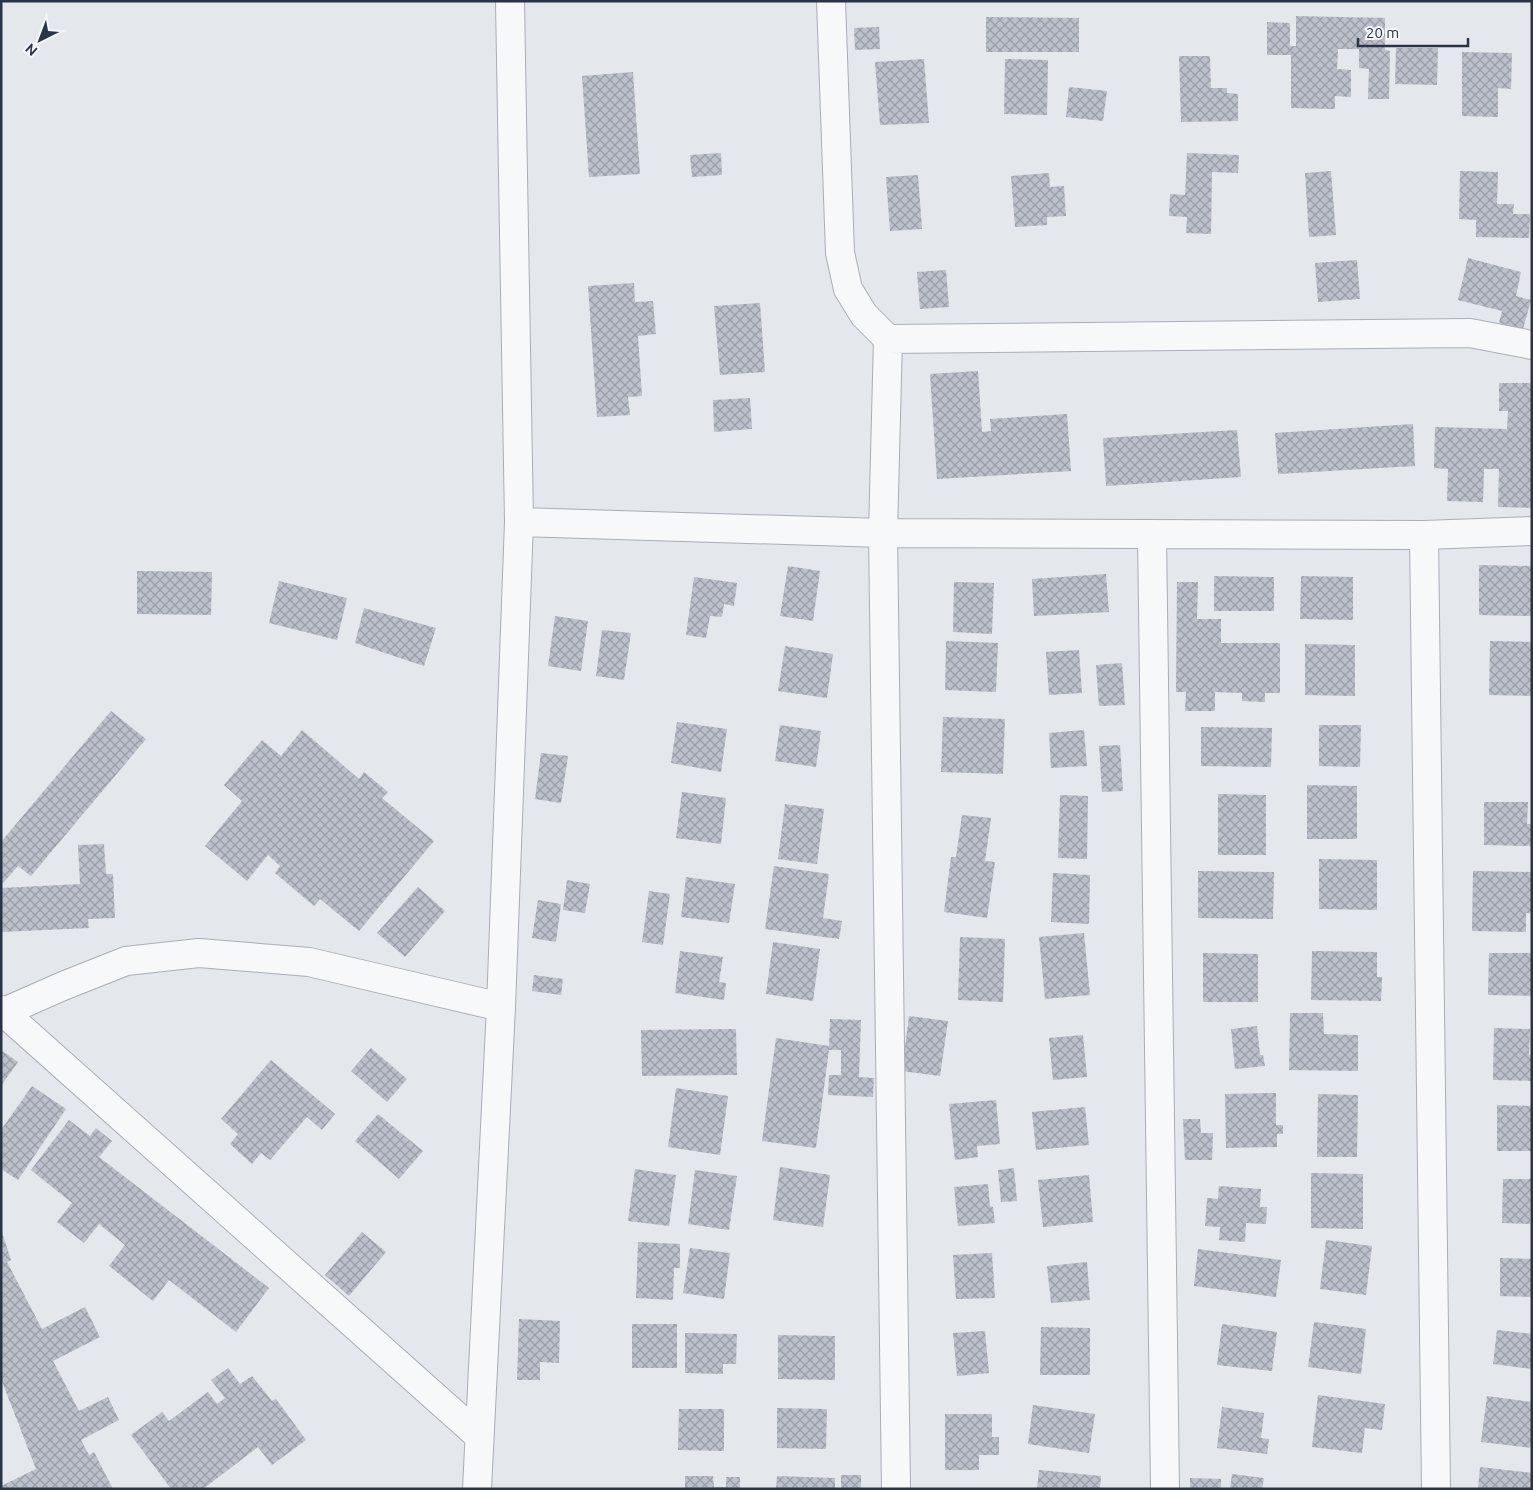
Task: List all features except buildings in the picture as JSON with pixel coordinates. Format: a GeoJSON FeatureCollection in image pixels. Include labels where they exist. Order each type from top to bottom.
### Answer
{"type":"FeatureCollection","features":[{"type":"Feature","properties":{"kind":"street"},"geometry":{"type":"LineString","coordinates":[[477,1489],[501,1007],[519,522],[510,1]]}},
{"type":"Feature","properties":{"kind":"street"},"geometry":{"type":"LineString","coordinates":[[831,1],[840,253],[848,289],[864,315],[888,339],[1470,334],[1532,345]]}},
{"type":"Feature","properties":{"kind":"street"},"geometry":{"type":"LineString","coordinates":[[888,339],[883,533],[896,1489]]}},
{"type":"Feature","properties":{"kind":"street"},"geometry":{"type":"LineString","coordinates":[[519,522],[883,533],[1424,535],[1532,531]]}},
{"type":"Feature","properties":{"kind":"street"},"geometry":{"type":"LineString","coordinates":[[1152,534],[1165,1489]]}},
{"type":"Feature","properties":{"kind":"street"},"geometry":{"type":"LineString","coordinates":[[1424,535],[1436,1489]]}},
{"type":"Feature","properties":{"kind":"street"},"geometry":{"type":"LineString","coordinates":[[479,1436],[3,1011],[126,961],[199,953],[309,962],[501,1007]]}}]}
